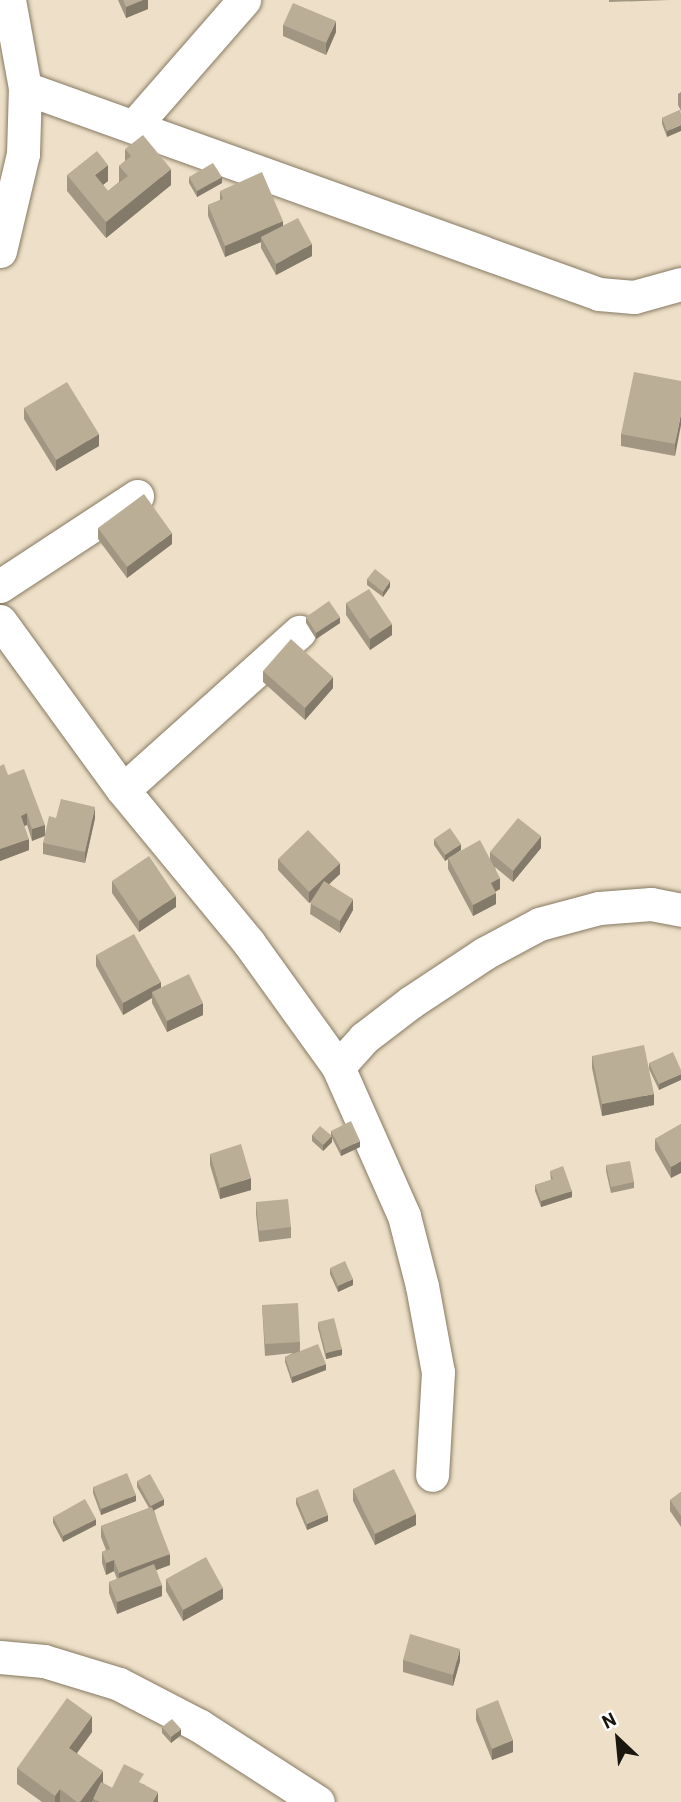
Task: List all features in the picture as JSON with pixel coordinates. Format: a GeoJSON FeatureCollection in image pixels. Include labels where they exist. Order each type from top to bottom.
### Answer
{"type":"FeatureCollection","features":[{"type":"Feature","properties":{"kind":"street"},"geometry":{"type":"LineString","coordinates":[[0,251],[23,154],[25,88],[9,0]]}},
{"type":"Feature","properties":{"kind":"street"},"geometry":{"type":"LineString","coordinates":[[135,125],[244,0]]}},
{"type":"Feature","properties":{"kind":"street"},"geometry":{"type":"LineString","coordinates":[[25,88],[135,125],[599,294],[634,297],[681,284]]}},
{"type":"Feature","properties":{"kind":"street"},"geometry":{"type":"LineString","coordinates":[[0,586],[137,496]]}},
{"type":"Feature","properties":{"kind":"street"},"geometry":{"type":"LineString","coordinates":[[0,621],[123,790],[249,943],[338,1067],[404,1216],[422,1286],[438,1372],[432,1475]]}},
{"type":"Feature","properties":{"kind":"street"},"geometry":{"type":"LineString","coordinates":[[123,790],[299,632]]}},
{"type":"Feature","properties":{"kind":"street"},"geometry":{"type":"LineString","coordinates":[[338,1067],[365,1038],[411,1002],[485,953],[539,925],[599,908],[651,904],[681,910]]}},
{"type":"Feature","properties":{"kind":"street"},"geometry":{"type":"LineString","coordinates":[[0,1657],[44,1661],[119,1684],[200,1726],[318,1802]]}},
{"type":"Feature","properties":{"kind":"building"},"geometry":{"type":"Polygon","coordinates":[[[123,0],[143,0],[126,7],[123,0]]]}},
{"type":"Feature","properties":{"kind":"building"},"geometry":{"type":"Polygon","coordinates":[[[293,3],[336,21],[326,43],[283,25],[293,3]]]}},
{"type":"Feature","properties":{"kind":"building"},"geometry":{"type":"Polygon","coordinates":[[[680,110],[681,125],[667,131],[662,118],[680,110]]]}},
{"type":"Feature","properties":{"kind":"building"},"geometry":{"type":"Polygon","coordinates":[[[143,135],[171,169],[106,222],[67,175],[97,151],[108,165],[95,175],[108,191],[128,176],[119,166],[131,156],[125,149],[143,135]]]}},
{"type":"Feature","properties":{"kind":"building"},"geometry":{"type":"Polygon","coordinates":[[[213,163],[222,177],[197,191],[189,177],[213,163]]]}},
{"type":"Feature","properties":{"kind":"building"},"geometry":{"type":"Polygon","coordinates":[[[262,172],[283,221],[225,246],[208,205],[223,199],[220,191],[262,172]]]}},
{"type":"Feature","properties":{"kind":"building"},"geometry":{"type":"Polygon","coordinates":[[[298,218],[312,244],[276,264],[261,237],[298,218]]]}},
{"type":"Feature","properties":{"kind":"building"},"geometry":{"type":"Polygon","coordinates":[[[634,372],[681,381],[681,414],[675,444],[621,434],[634,372]]]}},
{"type":"Feature","properties":{"kind":"building"},"geometry":{"type":"Polygon","coordinates":[[[67,382],[99,434],[56,460],[24,408],[67,382]]]}},
{"type":"Feature","properties":{"kind":"building"},"geometry":{"type":"Polygon","coordinates":[[[144,494],[172,533],[127,567],[98,528],[144,494]]]}},
{"type":"Feature","properties":{"kind":"building"},"geometry":{"type":"Polygon","coordinates":[[[375,569],[390,581],[383,592],[367,579],[375,569]]]}},
{"type":"Feature","properties":{"kind":"building"},"geometry":{"type":"Polygon","coordinates":[[[369,589],[392,624],[370,639],[346,603],[369,589]]]}},
{"type":"Feature","properties":{"kind":"building"},"geometry":{"type":"Polygon","coordinates":[[[329,601],[340,617],[316,633],[306,617],[329,601]]]}},
{"type":"Feature","properties":{"kind":"building"},"geometry":{"type":"Polygon","coordinates":[[[291,639],[333,677],[305,708],[263,671],[291,639]]]}},
{"type":"Feature","properties":{"kind":"building"},"geometry":{"type":"Polygon","coordinates":[[[4,764],[8,775],[24,769],[45,825],[32,829],[27,813],[21,816],[29,839],[0,849],[0,766],[4,764]]]}},
{"type":"Feature","properties":{"kind":"building"},"geometry":{"type":"Polygon","coordinates":[[[61,799],[95,807],[85,852],[43,843],[49,816],[56,818],[61,799]]]}},
{"type":"Feature","properties":{"kind":"building"},"geometry":{"type":"Polygon","coordinates":[[[518,818],[541,836],[513,871],[490,852],[518,818]]]}},
{"type":"Feature","properties":{"kind":"building"},"geometry":{"type":"Polygon","coordinates":[[[450,828],[461,844],[445,855],[434,839],[450,828]]]}},
{"type":"Feature","properties":{"kind":"building"},"geometry":{"type":"Polygon","coordinates":[[[308,830],[340,863],[309,892],[278,859],[308,830]]]}},
{"type":"Feature","properties":{"kind":"building"},"geometry":{"type":"Polygon","coordinates":[[[480,840],[500,878],[491,883],[496,893],[473,905],[448,858],[480,840]]]}},
{"type":"Feature","properties":{"kind":"building"},"geometry":{"type":"Polygon","coordinates":[[[149,856],[176,896],[139,921],[112,881],[149,856]]]}},
{"type":"Feature","properties":{"kind":"building"},"geometry":{"type":"Polygon","coordinates":[[[324,881],[353,899],[340,921],[310,903],[324,881]]]}},
{"type":"Feature","properties":{"kind":"building"},"geometry":{"type":"Polygon","coordinates":[[[134,934],[161,982],[123,1003],[96,955],[134,934]]]}},
{"type":"Feature","properties":{"kind":"building"},"geometry":{"type":"Polygon","coordinates":[[[189,974],[203,1003],[167,1021],[152,992],[189,974]]]}},
{"type":"Feature","properties":{"kind":"building"},"geometry":{"type":"Polygon","coordinates":[[[644,1045],[654,1094],[602,1104],[592,1056],[644,1045]]]}},
{"type":"Feature","properties":{"kind":"building"},"geometry":{"type":"Polygon","coordinates":[[[673,1052],[681,1074],[659,1084],[649,1063],[673,1052]]]}},
{"type":"Feature","properties":{"kind":"building"},"geometry":{"type":"Polygon","coordinates":[[[351,1121],[360,1141],[341,1150],[331,1131],[351,1121]]]}},
{"type":"Feature","properties":{"kind":"building"},"geometry":{"type":"Polygon","coordinates":[[[681,1124],[681,1161],[671,1167],[655,1139],[681,1124]]]}},
{"type":"Feature","properties":{"kind":"building"},"geometry":{"type":"Polygon","coordinates":[[[320,1126],[332,1136],[323,1145],[312,1135],[320,1126]]]}},
{"type":"Feature","properties":{"kind":"building"},"geometry":{"type":"Polygon","coordinates":[[[241,1144],[251,1178],[220,1188],[210,1154],[241,1144]]]}},
{"type":"Feature","properties":{"kind":"building"},"geometry":{"type":"Polygon","coordinates":[[[630,1161],[634,1182],[611,1187],[606,1165],[630,1161]]]}},
{"type":"Feature","properties":{"kind":"building"},"geometry":{"type":"Polygon","coordinates":[[[563,1166],[572,1191],[541,1201],[535,1185],[553,1179],[550,1171],[563,1166]]]}},
{"type":"Feature","properties":{"kind":"building"},"geometry":{"type":"Polygon","coordinates":[[[288,1199],[291,1227],[259,1231],[256,1202],[288,1199]]]}},
{"type":"Feature","properties":{"kind":"building"},"geometry":{"type":"Polygon","coordinates":[[[345,1261],[353,1279],[338,1286],[330,1268],[345,1261]]]}},
{"type":"Feature","properties":{"kind":"building"},"geometry":{"type":"Polygon","coordinates":[[[298,1303],[300,1342],[265,1344],[262,1305],[298,1303]]]}},
{"type":"Feature","properties":{"kind":"building"},"geometry":{"type":"Polygon","coordinates":[[[334,1318],[342,1349],[326,1353],[318,1322],[334,1318]]]}},
{"type":"Feature","properties":{"kind":"building"},"geometry":{"type":"Polygon","coordinates":[[[318,1344],[326,1364],[292,1377],[285,1357],[318,1344]]]}},
{"type":"Feature","properties":{"kind":"building"},"geometry":{"type":"Polygon","coordinates":[[[394,1469],[416,1514],[375,1534],[353,1489],[394,1469]]]}},
{"type":"Feature","properties":{"kind":"building"},"geometry":{"type":"Polygon","coordinates":[[[127,1473],[136,1495],[101,1509],[93,1487],[127,1473]]]}},
{"type":"Feature","properties":{"kind":"building"},"geometry":{"type":"Polygon","coordinates":[[[150,1474],[164,1499],[151,1506],[137,1481],[150,1474]]]}},
{"type":"Feature","properties":{"kind":"building"},"geometry":{"type":"Polygon","coordinates":[[[318,1489],[328,1515],[307,1524],[296,1498],[318,1489]]]}},
{"type":"Feature","properties":{"kind":"building"},"geometry":{"type":"Polygon","coordinates":[[[681,1492],[681,1516],[670,1500],[681,1492]]]}},
{"type":"Feature","properties":{"kind":"building"},"geometry":{"type":"Polygon","coordinates":[[[85,1499],[96,1519],[63,1536],[53,1517],[85,1499]]]}},
{"type":"Feature","properties":{"kind":"building"},"geometry":{"type":"Polygon","coordinates":[[[152,1507],[170,1554],[119,1573],[114,1560],[106,1563],[102,1552],[110,1549],[101,1526],[152,1507]]]}},
{"type":"Feature","properties":{"kind":"building"},"geometry":{"type":"Polygon","coordinates":[[[206,1557],[223,1588],[183,1610],[166,1579],[206,1557]]]}},
{"type":"Feature","properties":{"kind":"building"},"geometry":{"type":"Polygon","coordinates":[[[154,1564],[162,1585],[117,1602],[109,1582],[154,1564]]]}},
{"type":"Feature","properties":{"kind":"building"},"geometry":{"type":"Polygon","coordinates":[[[410,1634],[460,1649],[453,1675],[403,1660],[410,1634]]]}},
{"type":"Feature","properties":{"kind":"building"},"geometry":{"type":"Polygon","coordinates":[[[67,1698],[92,1716],[69,1748],[103,1771],[80,1802],[60,1789],[55,1796],[17,1768],[67,1698]]]}},
{"type":"Feature","properties":{"kind":"building"},"geometry":{"type":"Polygon","coordinates":[[[498,1700],[513,1740],[492,1749],[476,1709],[498,1700]]]}},
{"type":"Feature","properties":{"kind":"building"},"geometry":{"type":"Polygon","coordinates":[[[172,1719],[181,1729],[171,1737],[162,1727],[172,1719]]]}},
{"type":"Feature","properties":{"kind":"building"},"geometry":{"type":"Polygon","coordinates":[[[124,1764],[144,1774],[139,1782],[158,1792],[153,1802],[100,1802],[93,1799],[101,1782],[112,1788],[124,1764]]]}}]}
